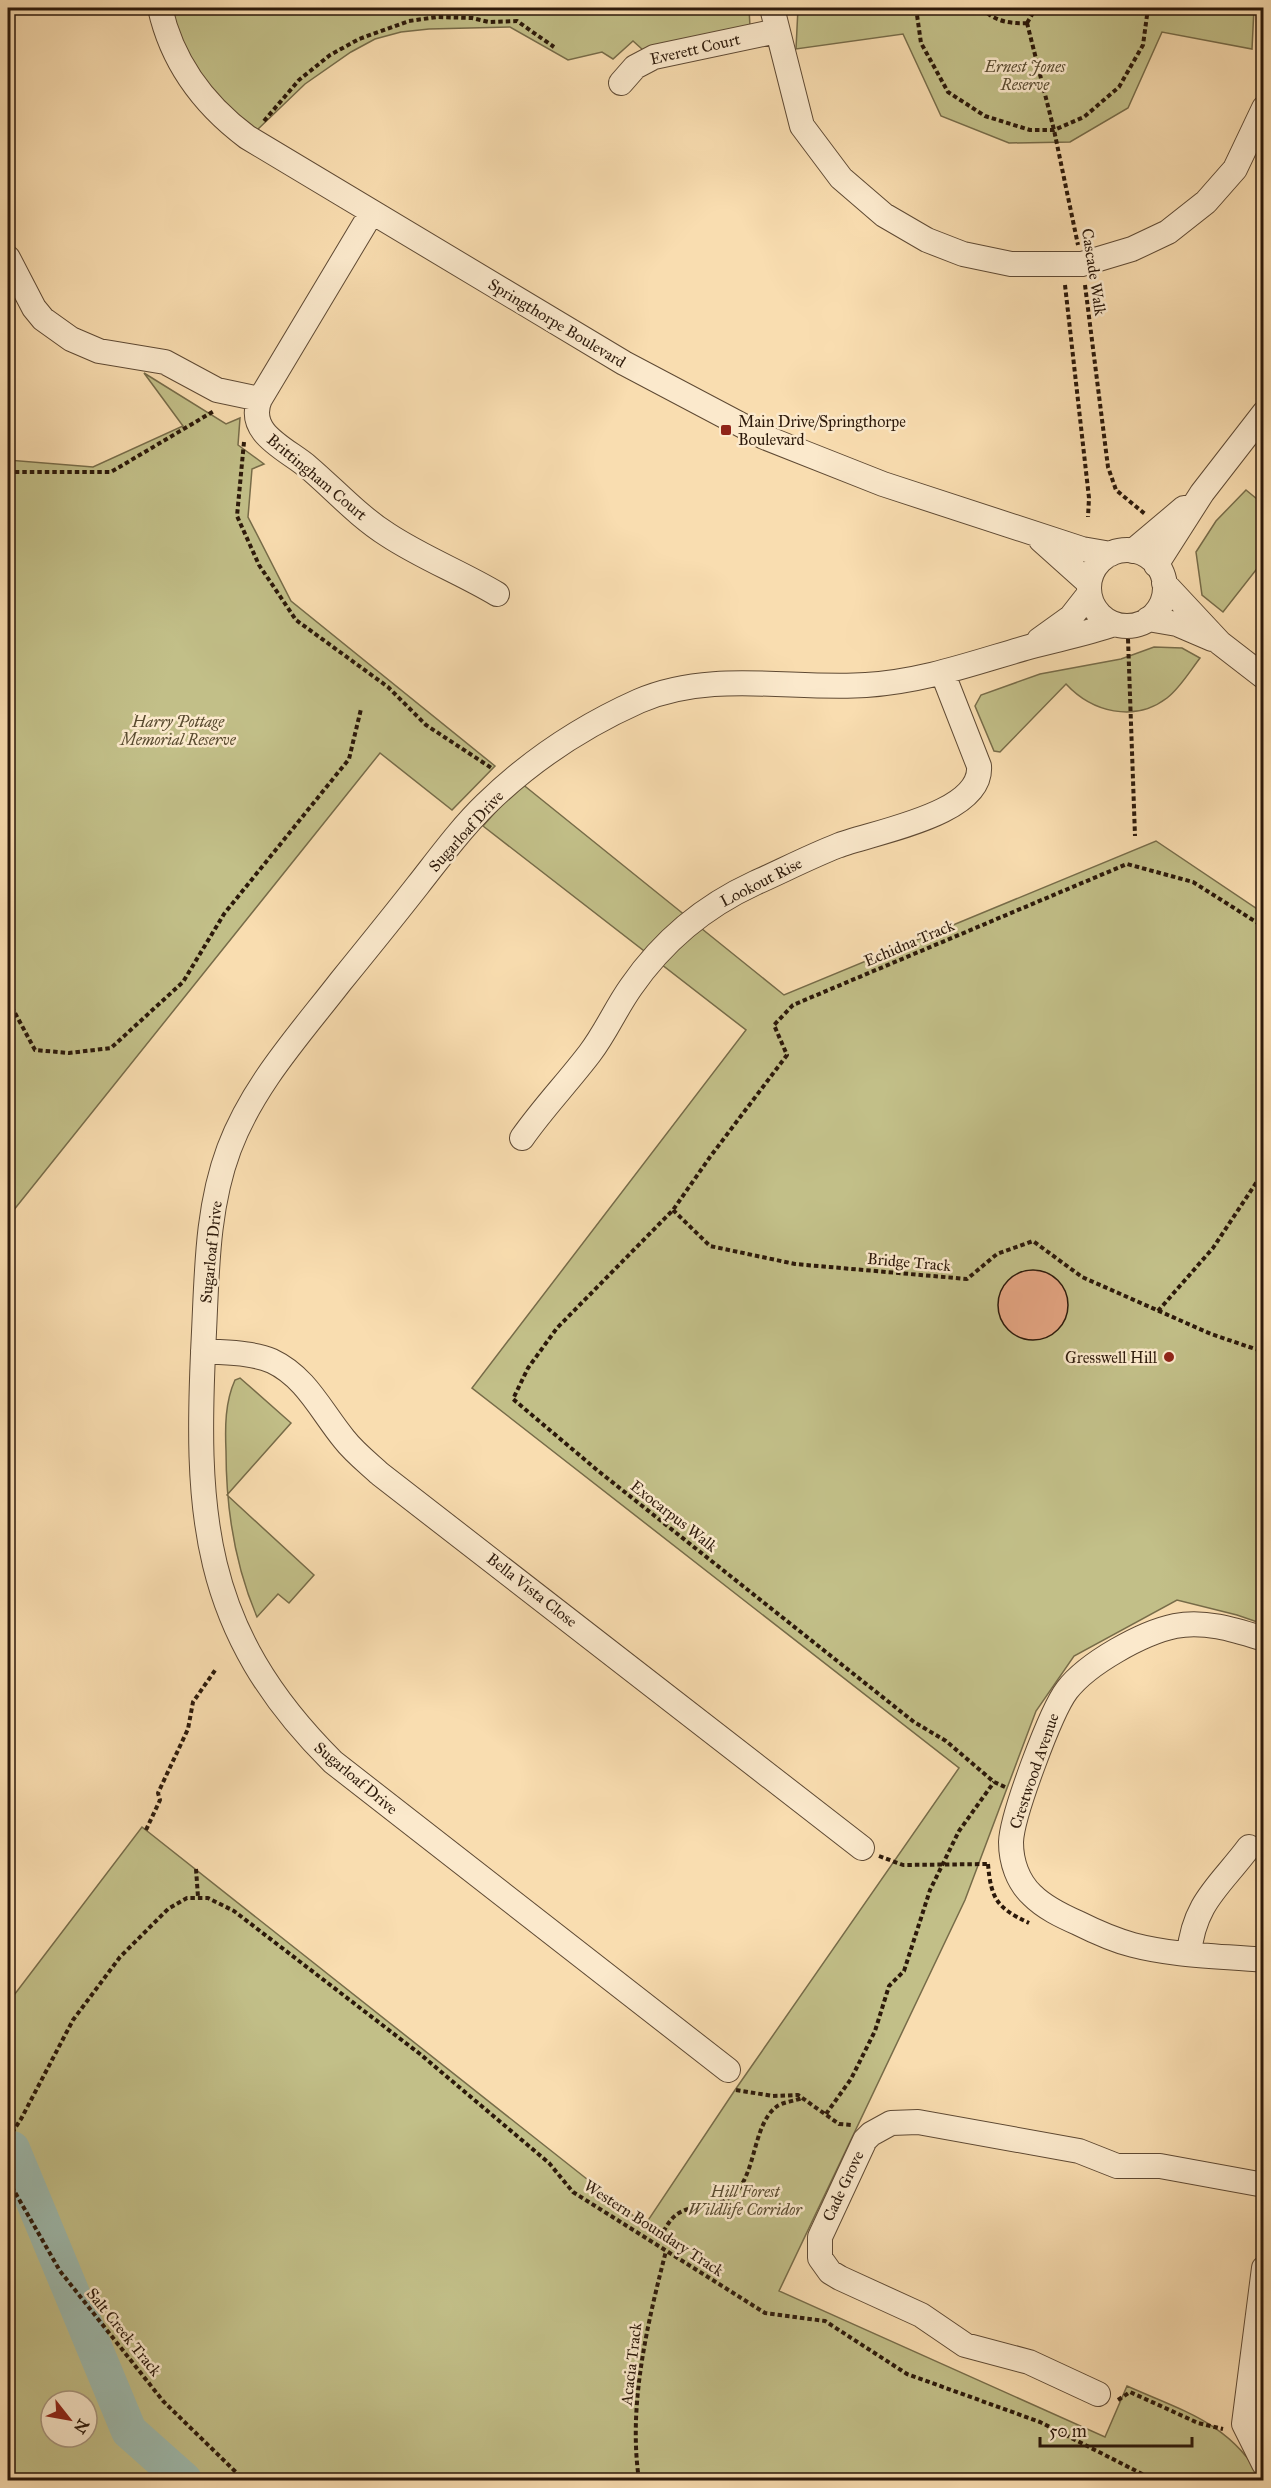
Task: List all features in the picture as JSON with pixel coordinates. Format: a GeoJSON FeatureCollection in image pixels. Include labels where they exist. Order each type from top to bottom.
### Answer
{"type":"FeatureCollection","features":[{"type":"Feature","properties":{"kind":"street","name":"Springthorpe Boulevard"},"geometry":{"type":"LineString","coordinates":[[160,8],[172,48],[196,88],[210,106],[247,137],[660,384],[764,437],[883,484],[1083,549],[1122,552]]}},
{"type":"Feature","properties":{"kind":"street"},"geometry":{"type":"LineString","coordinates":[[772,8],[802,126],[842,178],[885,215],[927,240],[963,254],[1011,264],[1072,264],[1132,249],[1168,232],[1206,202],[1235,169],[1263,108]]}},
{"type":"Feature","properties":{"kind":"street","name":"Everett Court"},"geometry":{"type":"LineString","coordinates":[[621,83],[635,67],[654,57],[777,31]]}},
{"type":"Feature","properties":{"kind":"street"},"geometry":{"type":"LineString","coordinates":[[8,258],[34,308],[43,319],[70,339],[99,351],[165,362],[217,390],[250,398],[372,212]]}},
{"type":"Feature","properties":{"kind":"street","name":"Brittingham Court"},"geometry":{"type":"LineString","coordinates":[[250,398],[260,428],[308,466],[366,519],[407,547],[497,594]]}},
{"type":"Feature","properties":{"kind":"street"},"geometry":{"type":"LineString","coordinates":[[1130,623],[1161,603],[1160,574],[1202,493],[1263,413]]}},
{"type":"Feature","properties":{"kind":"street"},"geometry":{"type":"LineString","coordinates":[[1202,493],[1122,552],[1101,561],[1093,571],[1089,589],[1098,613],[1130,623],[1177,624],[1220,643]]}},
{"type":"Feature","properties":{"kind":"street","name":"Springthorpe Boulevard"},"geometry":{"type":"LineString","coordinates":[[1032,532],[1089,589]]}},
{"type":"Feature","properties":{"kind":"street"},"geometry":{"type":"LineString","coordinates":[[1122,552],[1150,558],[1160,574],[1220,643],[1263,677]]}},
{"type":"Feature","properties":{"kind":"street","name":"Sugarloaf Drive"},"geometry":{"type":"LineString","coordinates":[[1030,647],[1071,617],[1089,589]]}},
{"type":"Feature","properties":{"kind":"street","name":"Sugarloaf Drive"},"geometry":{"type":"LineString","coordinates":[[728,2070],[357,1782],[314,1743],[274,1695],[241,1642],[218,1582],[210,1550],[202,1473],[206,1268],[214,1205],[229,1149],[252,1101],[294,1042],[480,810],[511,782],[572,737],[606,717],[665,691],[740,683],[866,685],[944,674],[1030,647],[1130,623]]}},
{"type":"Feature","properties":{"kind":"street","name":"Lookout Rise"},"geometry":{"type":"LineString","coordinates":[[522,1138],[590,1053],[643,971],[678,934],[703,912],[747,887],[838,845],[921,820],[961,798],[975,786],[980,774],[979,766],[944,674]]}},
{"type":"Feature","properties":{"kind":"street","name":"Bella Vista Close"},"geometry":{"type":"LineString","coordinates":[[203,1351],[253,1356],[287,1370],[310,1392],[346,1441],[380,1474],[862,1848]]}},
{"type":"Feature","properties":{"kind":"street","name":"Crestwood Avenue"},"geometry":{"type":"LineString","coordinates":[[1263,1639],[1218,1627],[1188,1624],[1148,1635],[1102,1660],[1074,1682],[1056,1708],[1013,1828],[1014,1863],[1023,1885],[1048,1908],[1131,1945],[1189,1954],[1263,1959]]}},
{"type":"Feature","properties":{"kind":"street"},"geometry":{"type":"LineString","coordinates":[[1189,1954],[1192,1930],[1199,1912],[1249,1847]]}},
{"type":"Feature","properties":{"kind":"street","name":"Cade Grove"},"geometry":{"type":"LineString","coordinates":[[1098,2394],[1029,2362],[965,2345],[921,2315],[840,2278],[824,2266],[818,2248],[820,2237],[860,2148],[871,2134],[891,2123],[918,2122],[1079,2151],[1117,2166],[1161,2166],[1263,2185]]}},
{"type":"Feature","properties":{"kind":"street"},"geometry":{"type":"LineString","coordinates":[[1263,2268],[1244,2409],[1245,2430],[1263,2464]]}},
{"type":"Feature","properties":{"kind":"path"},"geometry":{"type":"LineString","coordinates":[[916,8],[921,43],[948,92],[985,116],[1030,130],[1054,130],[1084,117],[1119,87],[1143,45],[1148,8]]}},
{"type":"Feature","properties":{"kind":"path"},"geometry":{"type":"LineString","coordinates":[[982,8],[986,13],[1008,24],[1027,23],[1036,8]]}},
{"type":"Feature","properties":{"kind":"path"},"geometry":{"type":"LineString","coordinates":[[264,121],[299,80],[330,55],[359,39],[409,21],[437,17],[471,18],[489,22],[517,21],[554,47]]}},
{"type":"Feature","properties":{"kind":"path","name":"Cascade Walk"},"geometry":{"type":"LineString","coordinates":[[1027,23],[1054,130],[1072,264],[1108,467],[1116,490],[1145,514]]}},
{"type":"Feature","properties":{"kind":"path","name":"Cascade Walk"},"geometry":{"type":"LineString","coordinates":[[1072,264],[1089,498],[1088,517]]}},
{"type":"Feature","properties":{"kind":"path"},"geometry":{"type":"LineString","coordinates":[[8,470],[14,472],[111,472],[250,398]]}},
{"type":"Feature","properties":{"kind":"path"},"geometry":{"type":"LineString","coordinates":[[244,440],[237,516],[259,565],[296,620],[388,687],[426,725],[511,782]]}},
{"type":"Feature","properties":{"kind":"path"},"geometry":{"type":"LineString","coordinates":[[1130,623],[1135,836]]}},
{"type":"Feature","properties":{"kind":"path"},"geometry":{"type":"LineString","coordinates":[[8,1000],[35,1050],[69,1053],[111,1048],[183,982],[224,914],[349,759],[362,709]]}},
{"type":"Feature","properties":{"kind":"path","name":"Echidna Track"},"geometry":{"type":"LineString","coordinates":[[674,1210],[710,1157],[787,1056],[774,1025],[793,1005],[1127,864],[1192,882],[1263,927]]}},
{"type":"Feature","properties":{"kind":"path"},"geometry":{"type":"LineString","coordinates":[[1158,1311],[1213,1248],[1263,1171]]}},
{"type":"Feature","properties":{"kind":"path","name":"Bridge Track"},"geometry":{"type":"LineString","coordinates":[[674,1210],[710,1246],[795,1264],[911,1275],[967,1279],[997,1254],[1033,1241],[1082,1277],[1211,1334],[1263,1352]]}},
{"type":"Feature","properties":{"kind":"path","name":"Exocarpus Walk"},"geometry":{"type":"LineString","coordinates":[[674,1210],[557,1328],[528,1368],[513,1399],[597,1470],[914,1722],[946,1741],[994,1782],[1024,1794]]}},
{"type":"Feature","properties":{"kind":"path"},"geometry":{"type":"LineString","coordinates":[[146,1830],[160,1800],[158,1792],[188,1729],[193,1702],[216,1669]]}},
{"type":"Feature","properties":{"kind":"path"},"geometry":{"type":"LineString","coordinates":[[826,2114],[856,2070],[875,2031],[889,1986],[904,1971],[930,1890],[959,1831],[994,1782]]}},
{"type":"Feature","properties":{"kind":"path"},"geometry":{"type":"LineString","coordinates":[[862,1848],[903,1865],[1014,1863]]}},
{"type":"Feature","properties":{"kind":"path"},"geometry":{"type":"LineString","coordinates":[[8,2139],[21,2120],[73,2020],[120,1957],[168,1909],[187,1898],[198,1897],[196,1869]]}},
{"type":"Feature","properties":{"kind":"path","name":"Western Boundary Track"},"geometry":{"type":"LineString","coordinates":[[198,1897],[208,1898],[234,1911],[420,2054],[549,2163],[573,2192],[765,2313],[825,2321],[906,2374],[1040,2422],[1154,2481]]}},
{"type":"Feature","properties":{"kind":"path"},"geometry":{"type":"LineString","coordinates":[[728,2070],[735,2090],[773,2096],[798,2095],[839,2124],[857,2126],[871,2134]]}},
{"type":"Feature","properties":{"kind":"path"},"geometry":{"type":"LineString","coordinates":[[660,2238],[675,2215],[693,2208],[717,2205],[736,2193],[746,2175],[764,2125],[776,2107],[802,2098]]}},
{"type":"Feature","properties":{"kind":"path","name":"Salt Creek Track"},"geometry":{"type":"LineString","coordinates":[[8,2180],[60,2271],[164,2401],[244,2481]]}},
{"type":"Feature","properties":{"kind":"path","name":"Acacia Track"},"geometry":{"type":"LineString","coordinates":[[639,2481],[634,2446],[646,2335],[666,2251]]}},
{"type":"Feature","properties":{"kind":"path"},"geometry":{"type":"LineString","coordinates":[[1098,2394],[1104,2402],[1115,2401],[1130,2392],[1198,2423],[1221,2429],[1245,2430]]}},
{"type":"Feature","properties":{"kind":"green space"},"geometry":{"type":"Polygon","coordinates":[[[172,8],[749,8],[750,27],[643,50],[633,41],[613,59],[602,52],[568,60],[510,27],[401,32],[375,39],[351,52],[305,84],[256,131],[211,90],[179,38],[172,8]]]}},
{"type":"Feature","properties":{"kind":"green space","name":"Ernest Jones Reserve"},"geometry":{"type":"Polygon","coordinates":[[[798,8],[1254,8],[1252,49],[1162,32],[1128,108],[1070,142],[1009,143],[941,116],[903,34],[796,49],[798,8]]]}},
{"type":"Feature","properties":{"kind":"green space","name":"Harry Pottage Memorial Reserve"},"geometry":{"type":"Polygon","coordinates":[[[144,373],[226,424],[240,418],[238,445],[264,464],[252,469],[248,517],[291,601],[495,766],[452,810],[380,753],[13,1211],[8,1198],[8,460],[93,467],[183,426],[144,373]]]}},
{"type":"Feature","properties":{"kind":"green space"},"geometry":{"type":"Polygon","coordinates":[[[1246,490],[1263,504],[1263,561],[1223,612],[1202,595],[1196,552],[1216,521],[1246,490]]]}},
{"type":"Feature","properties":{"kind":"green space"},"geometry":{"type":"Polygon","coordinates":[[[1154,647],[1182,648],[1200,658],[1181,684],[1167,698],[1154,706],[1141,710],[1114,711],[1088,702],[1066,684],[1000,752],[994,751],[975,706],[981,695],[1040,674],[1121,659],[1154,647]]]}},
{"type":"Feature","properties":{"kind":"green space","name":"Hill Forest Wildlife Corridor"},"geometry":{"type":"Polygon","coordinates":[[[521,783],[784,995],[1156,841],[1263,913],[1263,1624],[1177,1600],[1074,1656],[1036,1711],[965,1900],[779,2291],[1105,2437],[1127,2386],[1186,2412],[1220,2432],[1250,2461],[1262,2480],[8,2480],[8,2003],[142,1827],[645,2225],[735,2090],[959,1768],[472,1388],[746,1030],[483,826],[521,783]]]}},
{"type":"Feature","properties":{"kind":"green space"},"geometry":{"type":"Polygon","coordinates":[[[240,1378],[291,1423],[228,1494],[226,1415],[235,1380],[240,1378]]]}},
{"type":"Feature","properties":{"kind":"green space"},"geometry":{"type":"Polygon","coordinates":[[[228,1496],[314,1575],[289,1603],[278,1594],[257,1617],[237,1556],[228,1496]]]}},
{"type":"Feature","properties":{"kind":"building"},"geometry":{"type":"Polygon","coordinates":[[[1026,1270],[1040,1270],[1053,1276],[1062,1285],[1068,1298],[1068,1312],[1058,1330],[1040,1340],[1026,1340],[1013,1334],[1004,1325],[998,1312],[998,1298],[1004,1285],[1013,1276],[1026,1270]]]}},
{"type":"Feature","properties":{"kind":"waterway"},"geometry":{"type":"LineString","coordinates":[[12,2149],[129,2431],[184,2480]]}},
{"type":"Feature","properties":{"kind":"place","name":"Main Drive/Springthorpe Boulevard"},"geometry":{"type":"Point","coordinates":[726,430]}},
{"type":"Feature","properties":{"kind":"place","name":"Gresswell Hill"},"geometry":{"type":"Point","coordinates":[1169,1357]}}]}
